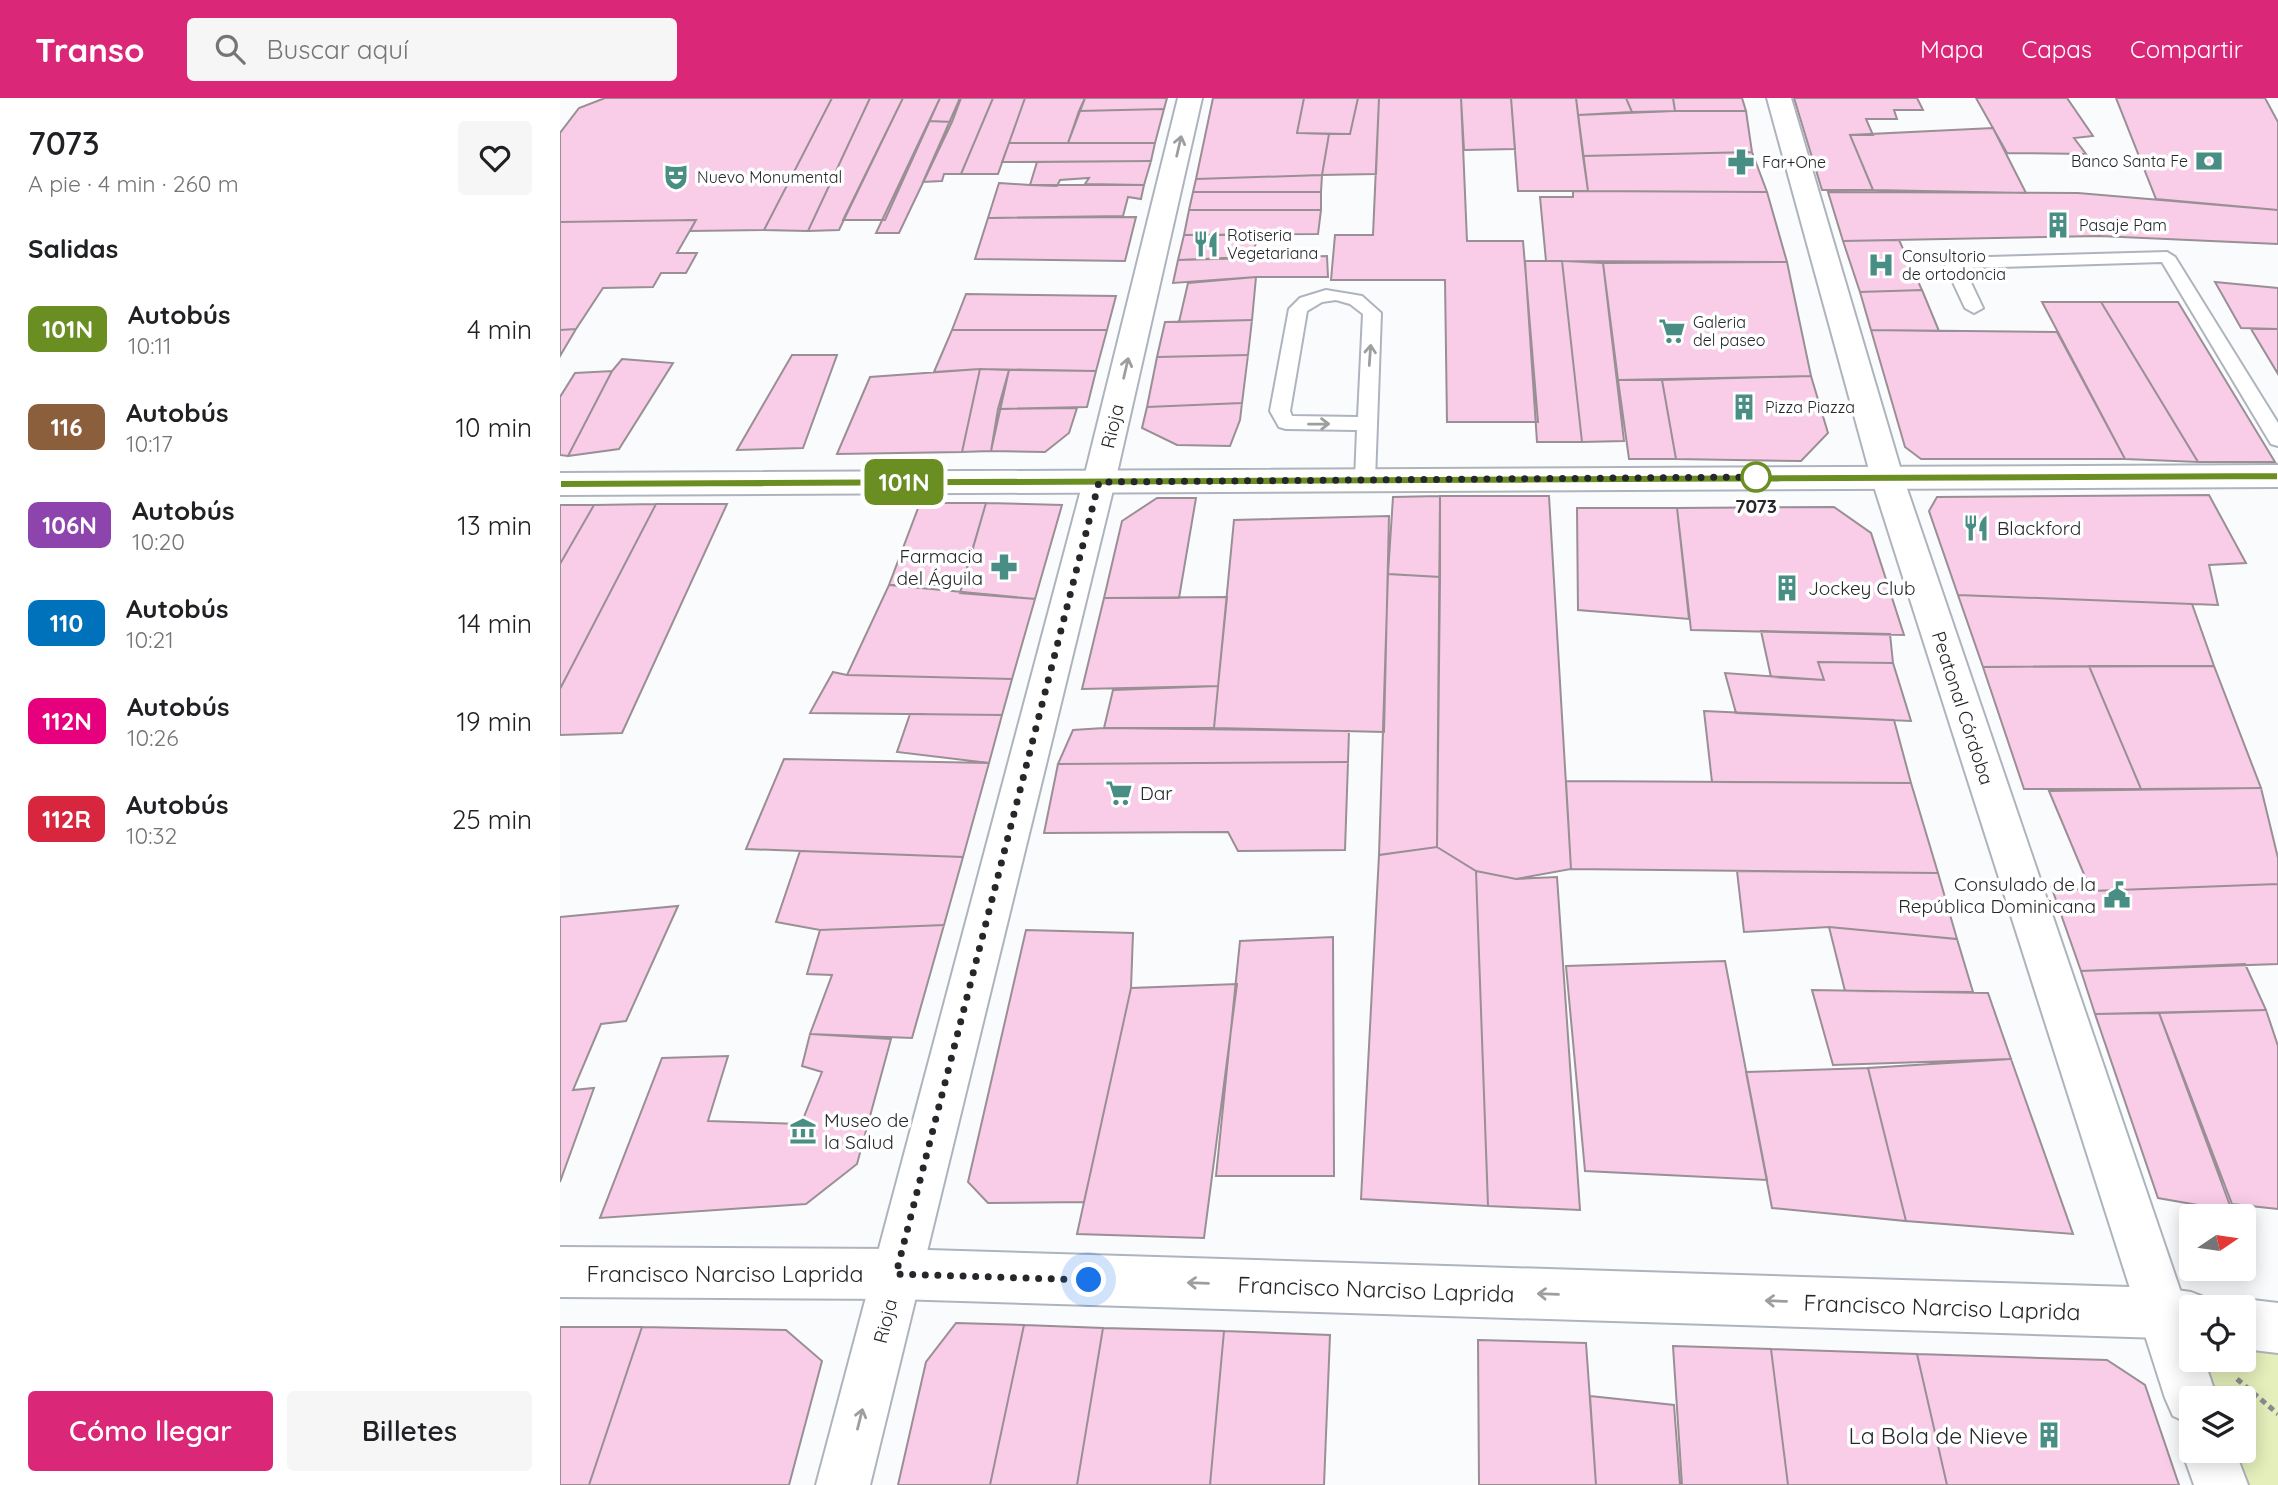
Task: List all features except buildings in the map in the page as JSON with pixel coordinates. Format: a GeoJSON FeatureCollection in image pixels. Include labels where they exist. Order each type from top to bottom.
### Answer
{"type":"FeatureCollection","features":[{"type":"Feature","properties":{"kind":"street","name":"Rioja"},"geometry":{"type":"LineString","coordinates":[[844,1485],[1099,482],[1190,98]]}},
{"type":"Feature","properties":{"kind":"street","name":"Peatonal Córdoba"},"geometry":{"type":"LineString","coordinates":[[1779,98],[1887,477],[2177,1315],[2209,1383]]}},
{"type":"Feature","properties":{"kind":"street"},"geometry":{"type":"LineString","coordinates":[[560,484],[2278,476]]}},
{"type":"Feature","properties":{"kind":"street","name":"Francisco Narciso Laprida"},"geometry":{"type":"LineString","coordinates":[[560,1272],[896,1274],[2177,1315]]}},
{"type":"Feature","properties":{"kind":"street"},"geometry":{"type":"LineString","coordinates":[[2256,1325],[2278,1328]]}},
{"type":"Feature","properties":{"kind":"street"},"geometry":{"type":"LineString","coordinates":[[2213,1463],[2221,1485]]}},
{"type":"Feature","properties":{"kind":"lane"},"geometry":{"type":"LineString","coordinates":[[1974,308],[1953,263],[2167,257],[2278,439]]}},
{"type":"Feature","properties":{"kind":"lane"},"geometry":{"type":"LineString","coordinates":[[1365,424],[1300,425],[1286,422],[1280,411],[1298,309],[1306,301],[1319,296],[1345,295],[1363,302],[1372,313],[1365,424],[1365,480]]}},
{"type":"Feature","properties":{"kind":"path"},"geometry":{"type":"LineString","coordinates":[[2209,1383],[2278,1414]]}},
{"type":"Feature","properties":{"kind":"green space"},"geometry":{"type":"Polygon","coordinates":[[[2162,1313],[2179,1341],[2179,1363],[2162,1313]]]}},
{"type":"Feature","properties":{"kind":"green space"},"geometry":{"type":"Polygon","coordinates":[[[2256,1325],[2278,1328],[2278,1485],[2221,1485],[2213,1463],[2256,1463],[2256,1386],[2187,1386],[2182,1372],[2256,1372],[2256,1325]]]}},
{"type":"Feature","properties":{"kind":"bus line","name":"101N"},"geometry":{"type":"LineString","coordinates":[[560,484],[2278,476]]}},
{"type":"Feature","properties":{"kind":"place","name":"Banco Santa Fe"},"geometry":{"type":"Point","coordinates":[2209,161]}},
{"type":"Feature","properties":{"kind":"place","name":"Far+One"},"geometry":{"type":"Point","coordinates":[1741,162]}},
{"type":"Feature","properties":{"kind":"place","name":"Nuevo Monumental"},"geometry":{"type":"Point","coordinates":[676,177]}},
{"type":"Feature","properties":{"kind":"place","name":"Pasaje Pam"},"geometry":{"type":"Point","coordinates":[2058,225]}},
{"type":"Feature","properties":{"kind":"place","name":"Rotiseria Vegetariana"},"geometry":{"type":"Point","coordinates":[1206,244]}},
{"type":"Feature","properties":{"kind":"place","name":"Consultorio de ortodoncia"},"geometry":{"type":"Point","coordinates":[1881,265]}},
{"type":"Feature","properties":{"kind":"place","name":"Galeria del paseo"},"geometry":{"type":"Point","coordinates":[1672,331]}},
{"type":"Feature","properties":{"kind":"place","name":"Pizza Piazza"},"geometry":{"type":"Point","coordinates":[1744,407]}},
{"type":"Feature","properties":{"kind":"place","name":"7073"},"geometry":{"type":"Point","coordinates":[1756,477]}},
{"type":"Feature","properties":{"kind":"place","name":"Blackford"},"geometry":{"type":"Point","coordinates":[1976,528]}},
{"type":"Feature","properties":{"kind":"place","name":"Farmacia del Águila"},"geometry":{"type":"Point","coordinates":[1004,567]}},
{"type":"Feature","properties":{"kind":"place","name":"Jockey Club"},"geometry":{"type":"Point","coordinates":[1787,588]}},
{"type":"Feature","properties":{"kind":"place","name":"Dar"},"geometry":{"type":"Point","coordinates":[1119,793]}},
{"type":"Feature","properties":{"kind":"place","name":"Consulado de la República Dominicana"},"geometry":{"type":"Point","coordinates":[2117,895]}},
{"type":"Feature","properties":{"kind":"place","name":"Museo de la Salud"},"geometry":{"type":"Point","coordinates":[803,1131]}},
{"type":"Feature","properties":{"kind":"place","name":"La Bola de Nieve"},"geometry":{"type":"Point","coordinates":[2049,1435]}},
{"type":"Feature","properties":{"kind":"route"},"geometry":{"type":"LineString","coordinates":[[1089,1280],[896,1274],[1099,482],[1756,477]]}}]}
